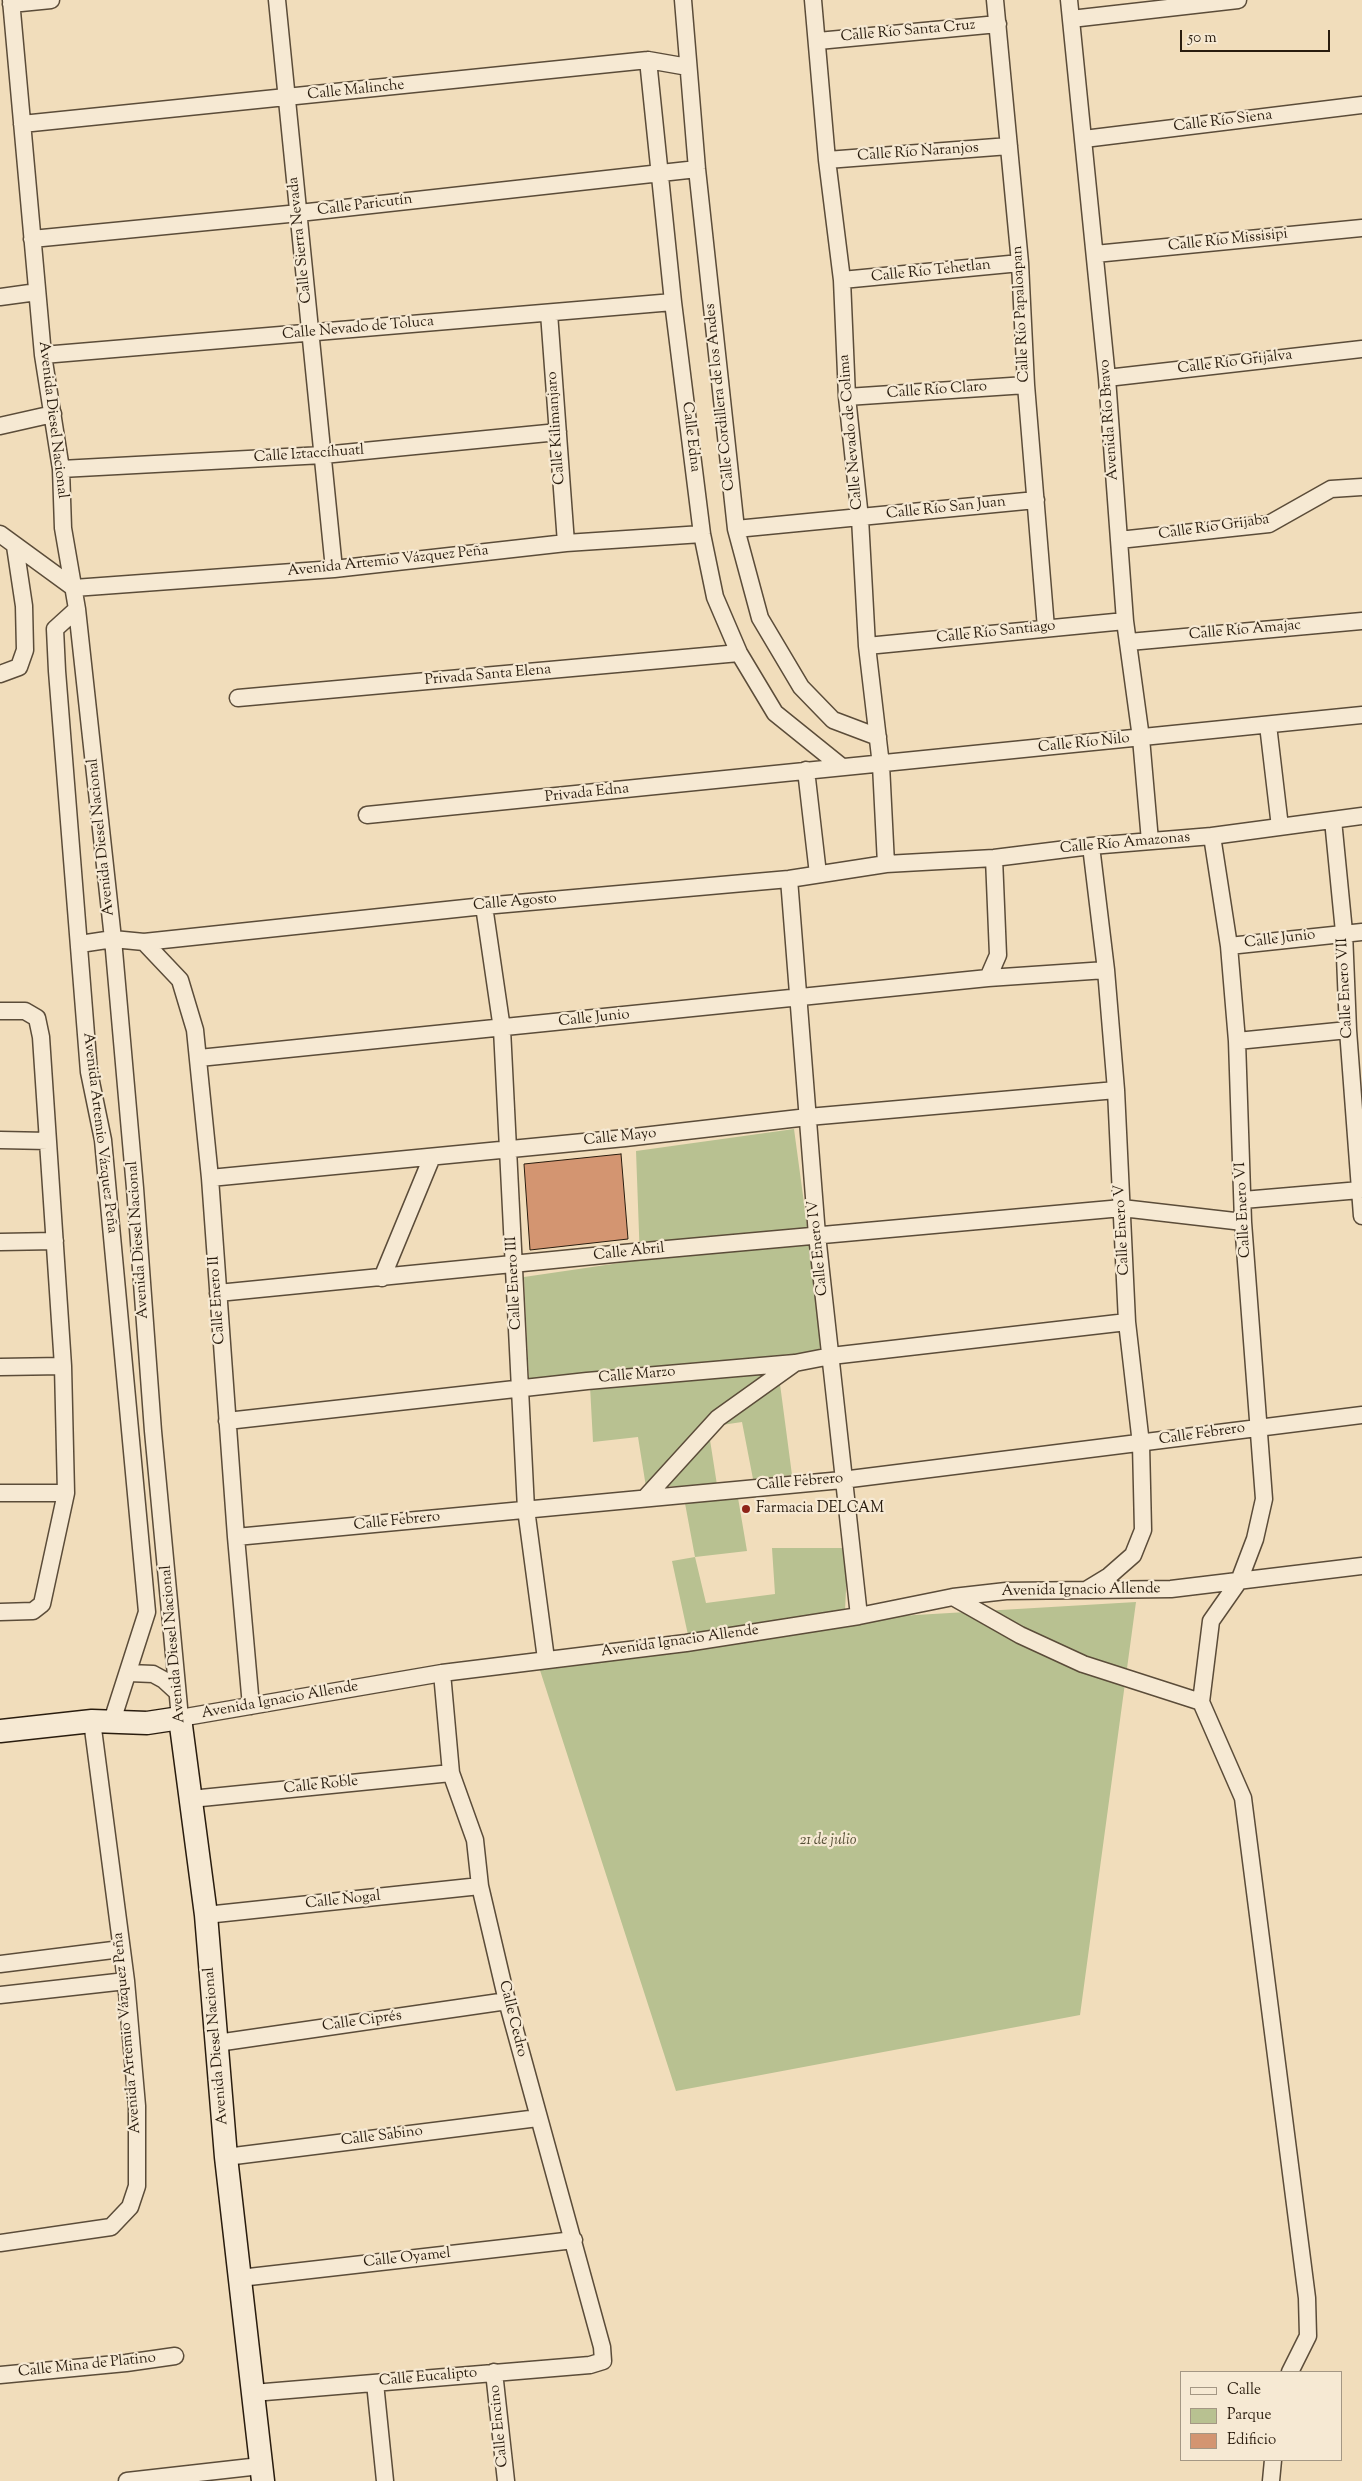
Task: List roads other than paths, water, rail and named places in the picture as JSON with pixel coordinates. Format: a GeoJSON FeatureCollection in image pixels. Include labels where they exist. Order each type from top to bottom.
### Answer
{"type":"FeatureCollection","features":[{"type":"Feature","properties":{"kind":"street"},"geometry":{"type":"LineString","coordinates":[[11,2],[51,0]]}},
{"type":"Feature","properties":{"kind":"street","name":"Calle Sierra Nevada"},"geometry":{"type":"LineString","coordinates":[[277,0],[334,569]]}},
{"type":"Feature","properties":{"kind":"street","name":"Calle Cordillera de los Andes"},"geometry":{"type":"LineString","coordinates":[[683,0],[697,169],[736,529],[760,618],[801,687],[833,720],[878,737]]}},
{"type":"Feature","properties":{"kind":"street","name":"Calle Nevado de Colima"},"geometry":{"type":"LineString","coordinates":[[813,0],[827,160],[842,280],[847,397],[860,518],[867,646],[881,765],[886,864]]}},
{"type":"Feature","properties":{"kind":"street","name":"Calle Río Papaloapan"},"geometry":{"type":"LineString","coordinates":[[995,0],[1020,263],[1026,384],[1046,628]]}},
{"type":"Feature","properties":{"kind":"street","name":"Avenida Río Bravo"},"geometry":{"type":"LineString","coordinates":[[1069,0],[1107,378],[1125,621],[1141,738],[1150,841]]}},
{"type":"Feature","properties":{"kind":"street"},"geometry":{"type":"LineString","coordinates":[[1071,19],[1238,0]]}},
{"type":"Feature","properties":{"kind":"street","name":"Avenida Diesel Nacional"},"geometry":{"type":"LineString","coordinates":[[11,2],[43,355],[60,469],[64,528],[77,609],[113,939],[176,1691],[206,1915],[226,2157],[262,2473]]}},
{"type":"Feature","properties":{"kind":"street","name":"Calle Río Santa Cruz"},"geometry":{"type":"LineString","coordinates":[[818,41],[998,24]]}},
{"type":"Feature","properties":{"kind":"street","name":"Calle Malinche"},"geometry":{"type":"LineString","coordinates":[[22,124],[648,60],[688,67]]}},
{"type":"Feature","properties":{"kind":"street","name":"Calle Edna"},"geometry":{"type":"LineString","coordinates":[[648,60],[673,302],[702,534],[715,597],[739,653],[775,713],[842,767]]}},
{"type":"Feature","properties":{"kind":"street","name":"Calle Río Siena"},"geometry":{"type":"LineString","coordinates":[[1084,139],[1362,105]]}},
{"type":"Feature","properties":{"kind":"street","name":"Calle Río Naranjos"},"geometry":{"type":"LineString","coordinates":[[827,160],[1009,146]]}},
{"type":"Feature","properties":{"kind":"street","name":"Calle Paricutín"},"geometry":{"type":"LineString","coordinates":[[32,239],[299,213],[697,169]]}},
{"type":"Feature","properties":{"kind":"street","name":"Calle Río Missisipi"},"geometry":{"type":"LineString","coordinates":[[1095,254],[1362,228]]}},
{"type":"Feature","properties":{"kind":"street","name":"Calle Río Tehetlan"},"geometry":{"type":"LineString","coordinates":[[842,280],[1020,263]]}},
{"type":"Feature","properties":{"kind":"street"},"geometry":{"type":"LineString","coordinates":[[0,297],[37,292]]}},
{"type":"Feature","properties":{"kind":"street","name":"Calle Nevado de Toluca"},"geometry":{"type":"LineString","coordinates":[[43,355],[673,302]]}},
{"type":"Feature","properties":{"kind":"street","name":"Calle Kilimanjaro"},"geometry":{"type":"LineString","coordinates":[[549,313],[566,543]]}},
{"type":"Feature","properties":{"kind":"street","name":"Calle Río Grijalva"},"geometry":{"type":"LineString","coordinates":[[1107,378],[1362,349]]}},
{"type":"Feature","properties":{"kind":"street","name":"Calle Río Claro"},"geometry":{"type":"LineString","coordinates":[[847,397],[1026,384]]}},
{"type":"Feature","properties":{"kind":"street"},"geometry":{"type":"LineString","coordinates":[[0,426],[53,414]]}},
{"type":"Feature","properties":{"kind":"street","name":"Calle Iztaccíhuatl"},"geometry":{"type":"LineString","coordinates":[[60,469],[323,455],[558,432]]}},
{"type":"Feature","properties":{"kind":"street","name":"Calle Río Grijaba"},"geometry":{"type":"LineString","coordinates":[[1119,540],[1269,524],[1331,489],[1362,487]]}},
{"type":"Feature","properties":{"kind":"street","name":"Calle Río San Juan"},"geometry":{"type":"LineString","coordinates":[[736,529],[1036,500]]}},
{"type":"Feature","properties":{"kind":"street"},"geometry":{"type":"LineString","coordinates":[[0,534],[74,588]]}},
{"type":"Feature","properties":{"kind":"street","name":"Avenida Artemio Vázquez Peña"},"geometry":{"type":"LineString","coordinates":[[74,588],[334,569],[566,543],[702,534]]}},
{"type":"Feature","properties":{"kind":"street"},"geometry":{"type":"LineString","coordinates":[[0,674],[19,667],[25,650],[24,606],[15,546]]}},
{"type":"Feature","properties":{"kind":"street","name":"Avenida Artemio Vázquez Peña"},"geometry":{"type":"LineString","coordinates":[[0,2243],[111,2226],[130,2207],[137,2186],[137,2106],[126,1981],[121,1950],[102,1721],[129,1673],[147,1612],[104,1150],[89,1072],[55,629],[77,609]]}},
{"type":"Feature","properties":{"kind":"street","name":"Calle Río Santiago"},"geometry":{"type":"LineString","coordinates":[[867,646],[1125,621]]}},
{"type":"Feature","properties":{"kind":"street","name":"Calle Río Amajac"},"geometry":{"type":"LineString","coordinates":[[1129,642],[1362,621]]}},
{"type":"Feature","properties":{"kind":"street","name":"Privada Santa Elena"},"geometry":{"type":"LineString","coordinates":[[238,698],[739,653]]}},
{"type":"Feature","properties":{"kind":"street","name":"Calle Río Nilo"},"geometry":{"type":"LineString","coordinates":[[806,770],[881,765],[1362,716]]}},
{"type":"Feature","properties":{"kind":"street"},"geometry":{"type":"LineString","coordinates":[[1268,725],[1280,827]]}},
{"type":"Feature","properties":{"kind":"street"},"geometry":{"type":"LineString","coordinates":[[806,770],[818,874]]}},
{"type":"Feature","properties":{"kind":"street","name":"Privada Edna"},"geometry":{"type":"LineString","coordinates":[[367,816],[765,776],[806,770]]}},
{"type":"Feature","properties":{"kind":"street","name":"Calle Río Amazonas"},"geometry":{"type":"LineString","coordinates":[[886,864],[994,858],[1091,846],[1212,836],[1362,816]]}},
{"type":"Feature","properties":{"kind":"street","name":"Calle Enero VII"},"geometry":{"type":"LineString","coordinates":[[1333,820],[1344,932],[1348,1030],[1362,1216]]}},
{"type":"Feature","properties":{"kind":"street","name":"Calle Enero VI"},"geometry":{"type":"LineString","coordinates":[[1201,1702],[1211,1621],[1239,1581],[1255,1539],[1264,1499],[1243,1222],[1237,1042],[1228,946],[1212,836]]}},
{"type":"Feature","properties":{"kind":"street","name":"Calle Enero V"},"geometry":{"type":"LineString","coordinates":[[1086,1590],[1109,1576],[1133,1555],[1143,1530],[1141,1444],[1127,1322],[1116,1090],[1106,970],[1091,846]]}},
{"type":"Feature","properties":{"kind":"street"},"geometry":{"type":"LineString","coordinates":[[988,978],[998,955],[994,858]]}},
{"type":"Feature","properties":{"kind":"street","name":"Calle Agosto"},"geometry":{"type":"LineString","coordinates":[[144,942],[484,906],[789,878],[886,864]]}},
{"type":"Feature","properties":{"kind":"street","name":"Calle Enero IV"},"geometry":{"type":"LineString","coordinates":[[789,878],[800,998],[816,1235],[831,1356],[842,1480],[859,1616]]}},
{"type":"Feature","properties":{"kind":"street","name":"Calle Enero III"},"geometry":{"type":"LineString","coordinates":[[484,906],[502,1029],[526,1509],[546,1659]]}},
{"type":"Feature","properties":{"kind":"street","name":"Calle Junio"},"geometry":{"type":"LineString","coordinates":[[1228,946],[1344,932],[1362,932]]}},
{"type":"Feature","properties":{"kind":"street"},"geometry":{"type":"LineString","coordinates":[[80,944],[113,939],[144,942]]}},
{"type":"Feature","properties":{"kind":"street","name":"Calle Enero II"},"geometry":{"type":"LineString","coordinates":[[144,942],[180,980],[195,1030],[199,1058],[210,1178],[236,1538],[251,1706]]}},
{"type":"Feature","properties":{"kind":"street","name":"Calle Junio"},"geometry":{"type":"LineString","coordinates":[[199,1058],[502,1029],[988,978],[1106,970]]}},
{"type":"Feature","properties":{"kind":"street"},"geometry":{"type":"LineString","coordinates":[[0,1011],[25,1011],[37,1018],[41,1037],[63,1366],[66,1493],[42,1604],[33,1611],[0,1612]]}},
{"type":"Feature","properties":{"kind":"street"},"geometry":{"type":"LineString","coordinates":[[1237,1042],[1348,1030]]}},
{"type":"Feature","properties":{"kind":"street","name":"Calle Mayo"},"geometry":{"type":"LineString","coordinates":[[210,1178],[508,1150],[808,1117],[1116,1090]]}},
{"type":"Feature","properties":{"kind":"street"},"geometry":{"type":"LineString","coordinates":[[0,1140],[48,1141]]}},
{"type":"Feature","properties":{"kind":"street"},"geometry":{"type":"LineString","coordinates":[[382,1278],[432,1157]]}},
{"type":"Feature","properties":{"kind":"street"},"geometry":{"type":"LineString","coordinates":[[1243,1200],[1360,1190]]}},
{"type":"Feature","properties":{"kind":"street","name":"Calle Abril"},"geometry":{"type":"LineString","coordinates":[[218,1293],[816,1235],[1122,1208],[1165,1215],[1243,1222]]}},
{"type":"Feature","properties":{"kind":"street"},"geometry":{"type":"LineString","coordinates":[[0,1242],[55,1241]]}},
{"type":"Feature","properties":{"kind":"street","name":"Calle Marzo"},"geometry":{"type":"LineString","coordinates":[[227,1421],[587,1381],[795,1363],[831,1356],[1047,1333],[1127,1322]]}},
{"type":"Feature","properties":{"kind":"street"},"geometry":{"type":"LineString","coordinates":[[646,1497],[718,1418],[795,1363]]}},
{"type":"Feature","properties":{"kind":"street"},"geometry":{"type":"LineString","coordinates":[[0,1368],[63,1366]]}},
{"type":"Feature","properties":{"kind":"street","name":"Calle Febrero"},"geometry":{"type":"LineString","coordinates":[[236,1538],[646,1497],[842,1480],[1141,1444],[1259,1426],[1362,1415]]}},
{"type":"Feature","properties":{"kind":"street"},"geometry":{"type":"LineString","coordinates":[[0,1493],[66,1493]]}},
{"type":"Feature","properties":{"kind":"street","name":"Avenida Ignacio Allende"},"geometry":{"type":"LineString","coordinates":[[0,1731],[102,1721],[147,1723],[442,1673],[686,1643],[859,1616],[953,1596],[1006,1592],[1171,1589],[1362,1566]]}},
{"type":"Feature","properties":{"kind":"street"},"geometry":{"type":"LineString","coordinates":[[953,1596],[1020,1635],[1083,1664],[1201,1702],[1243,1798],[1307,2298],[1308,2336],[1290,2371]]}},
{"type":"Feature","properties":{"kind":"street"},"geometry":{"type":"LineString","coordinates":[[129,1673],[153,1674],[164,1680],[176,1691]]}},
{"type":"Feature","properties":{"kind":"street","name":"Calle Cedro"},"geometry":{"type":"LineString","coordinates":[[442,1673],[451,1773],[475,1840],[480,1886],[507,2001],[538,2118],[574,2240],[602,2347],[603,2362]]}},
{"type":"Feature","properties":{"kind":"street","name":"Calle Roble"},"geometry":{"type":"LineString","coordinates":[[191,1799],[451,1773]]}},
{"type":"Feature","properties":{"kind":"street","name":"Calle Nogal"},"geometry":{"type":"LineString","coordinates":[[206,1915],[480,1886]]}},
{"type":"Feature","properties":{"kind":"street"},"geometry":{"type":"LineString","coordinates":[[0,1964],[121,1950]]}},
{"type":"Feature","properties":{"kind":"street"},"geometry":{"type":"LineString","coordinates":[[0,1995],[126,1981]]}},
{"type":"Feature","properties":{"kind":"street","name":"Calle Ciprés"},"geometry":{"type":"LineString","coordinates":[[217,2043],[507,2001]]}},
{"type":"Feature","properties":{"kind":"street","name":"Calle Sabino"},"geometry":{"type":"LineString","coordinates":[[226,2157],[538,2118]]}},
{"type":"Feature","properties":{"kind":"street","name":"Calle Oyamel"},"geometry":{"type":"LineString","coordinates":[[240,2278],[574,2240]]}},
{"type":"Feature","properties":{"kind":"street","name":"Calle Mina de Platino"},"geometry":{"type":"LineString","coordinates":[[0,2375],[126,2363],[175,2356]]}},
{"type":"Feature","properties":{"kind":"street","name":"Calle Eucalipto"},"geometry":{"type":"LineString","coordinates":[[253,2393],[590,2365],[603,2362]]}},
{"type":"Feature","properties":{"kind":"street","name":"Calle Encino"},"geometry":{"type":"LineString","coordinates":[[494,2372],[506,2481]]}},
{"type":"Feature","properties":{"kind":"street"},"geometry":{"type":"LineString","coordinates":[[375,2383],[386,2481]]}},
{"type":"Feature","properties":{"kind":"street"},"geometry":{"type":"LineString","coordinates":[[1270,2481],[1272,2461]]}},
{"type":"Feature","properties":{"kind":"street"},"geometry":{"type":"LineString","coordinates":[[126,2481],[199,2473],[262,2473]]}},
{"type":"Feature","properties":{"kind":"place","name":"Farmacia DELCAM"},"geometry":{"type":"Point","coordinates":[746,1509]}},
{"type":"Feature","properties":{"kind":"park label","name":"21 de julio"},"geometry":{"type":"Point","coordinates":[828,1841]}}]}
